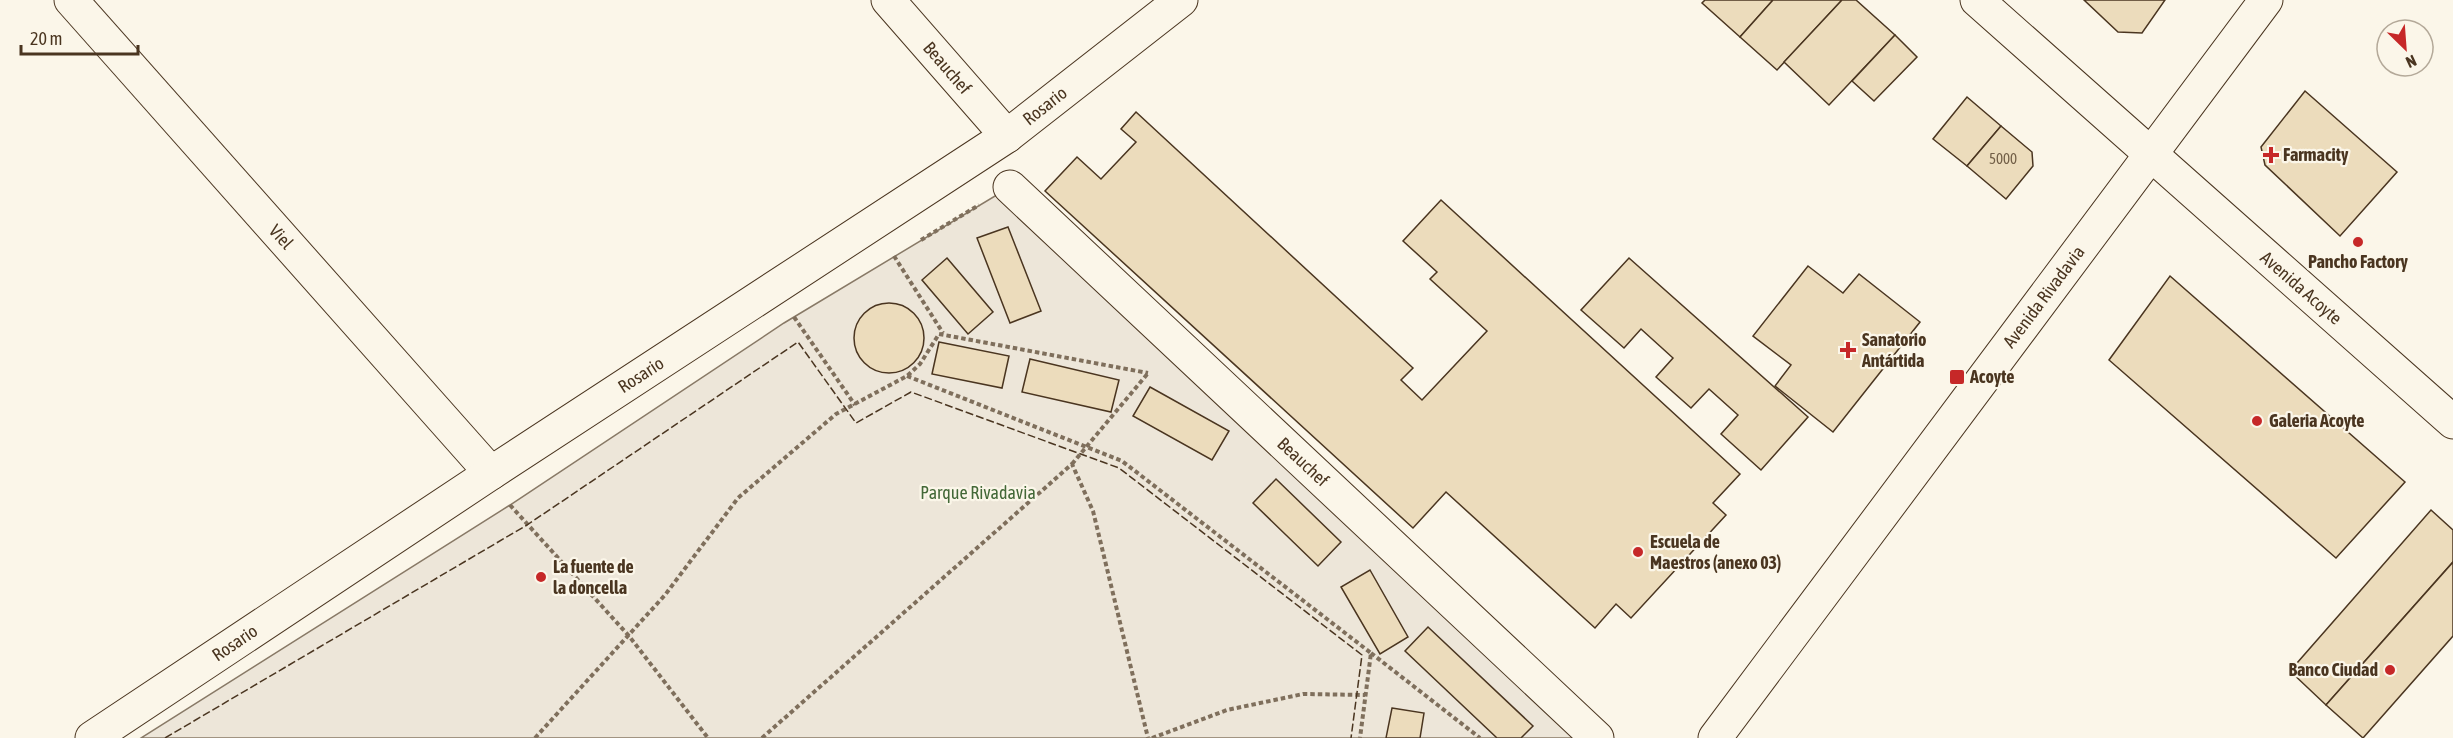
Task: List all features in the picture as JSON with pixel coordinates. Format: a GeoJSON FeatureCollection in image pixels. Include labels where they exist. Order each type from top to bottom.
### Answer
{"type":"FeatureCollection","features":[{"type":"Feature","properties":{"kind":"street","name":"Viel"},"geometry":{"type":"LineString","coordinates":[[71,0],[491,473]]}},
{"type":"Feature","properties":{"kind":"street","name":"Beauchef"},"geometry":{"type":"LineString","coordinates":[[888,0],[1007,136]]}},
{"type":"Feature","properties":{"kind":"street","name":"Rosario"},"geometry":{"type":"LineString","coordinates":[[92,738],[491,473],[1007,136],[1181,0]]}},
{"type":"Feature","properties":{"kind":"street","name":"Avenida Acoyte"},"geometry":{"type":"LineString","coordinates":[[1977,0],[2453,422]]}},
{"type":"Feature","properties":{"kind":"street","name":"Avenida Rivadavia"},"geometry":{"type":"LineString","coordinates":[[1727,734],[2149,154],[2265,0]]}},
{"type":"Feature","properties":{"kind":"street","name":"Beauchef"},"geometry":{"type":"LineString","coordinates":[[1010,187],[1597,738]]}},
{"type":"Feature","properties":{"kind":"path"},"geometry":{"type":"LineString","coordinates":[[894,256],[943,333]]}},
{"type":"Feature","properties":{"kind":"path"},"geometry":{"type":"LineString","coordinates":[[794,317],[855,405]]}},
{"type":"Feature","properties":{"kind":"path"},"geometry":{"type":"LineString","coordinates":[[535,738],[665,596],[738,498],[836,414],[907,376],[921,364],[938,336],[943,333],[1148,373]]}},
{"type":"Feature","properties":{"kind":"path"},"geometry":{"type":"LineString","coordinates":[[762,738],[1072,464],[1175,341]]}},
{"type":"Feature","properties":{"kind":"path"},"geometry":{"type":"LineString","coordinates":[[907,376],[1122,461],[1480,738]]}},
{"type":"Feature","properties":{"kind":"path"},"geometry":{"type":"LineString","coordinates":[[1072,464],[1093,511],[1150,738],[1227,710],[1303,694],[1365,695]]}},
{"type":"Feature","properties":{"kind":"path"},"geometry":{"type":"LineString","coordinates":[[510,505],[629,636],[708,738]]}},
{"type":"Feature","properties":{"kind":"path"},"geometry":{"type":"LineString","coordinates":[[1360,738],[1371,653]]}},
{"type":"Feature","properties":{"kind":"green space","name":"Parque Rivadavia"},"geometry":{"type":"Polygon","coordinates":[[[1010,187],[1585,738],[141,738],[510,505],[784,323],[1010,187]]]}},
{"type":"Feature","properties":{"kind":"building"},"geometry":{"type":"Polygon","coordinates":[[[1705,0],[1773,0],[1740,37],[1702,3],[1705,0]]]}},
{"type":"Feature","properties":{"kind":"building"},"geometry":{"type":"Polygon","coordinates":[[[1773,0],[1842,0],[1777,70],[1740,37],[1773,0]]]}},
{"type":"Feature","properties":{"kind":"building"},"geometry":{"type":"Polygon","coordinates":[[[1842,0],[1856,0],[1895,35],[1829,105],[1784,62],[1842,0]]]}},
{"type":"Feature","properties":{"kind":"building"},"geometry":{"type":"Polygon","coordinates":[[[2084,0],[2165,0],[2142,33],[2118,32],[2084,0]]]}},
{"type":"Feature","properties":{"kind":"building"},"geometry":{"type":"Polygon","coordinates":[[[1895,35],[1917,57],[1874,101],[1852,81],[1895,35]]]}},
{"type":"Feature","properties":{"kind":"building"},"geometry":{"type":"Polygon","coordinates":[[[2305,91],[2397,172],[2340,236],[2265,165],[2261,147],[2305,91]]]}},
{"type":"Feature","properties":{"kind":"building"},"geometry":{"type":"Polygon","coordinates":[[[1967,97],[2001,126],[1967,166],[1933,139],[1967,97]]]}},
{"type":"Feature","properties":{"kind":"building"},"geometry":{"type":"Polygon","coordinates":[[[1136,112],[1413,368],[1401,380],[1422,400],[1487,331],[1430,279],[1437,272],[1403,241],[1441,200],[1740,474],[1713,503],[1726,515],[1631,618],[1616,604],[1595,628],[1446,492],[1413,528],[1045,191],[1077,157],[1101,179],[1136,142],[1121,129],[1136,112]]]}},
{"type":"Feature","properties":{"kind":"building"},"geometry":{"type":"Polygon","coordinates":[[[2001,126],[2032,152],[2033,166],[2006,199],[1967,166],[2001,126]]]}},
{"type":"Feature","properties":{"kind":"building"},"geometry":{"type":"Polygon","coordinates":[[[1008,227],[1041,311],[1010,323],[977,238],[1008,227]]]}},
{"type":"Feature","properties":{"kind":"building"},"geometry":{"type":"Polygon","coordinates":[[[947,258],[993,312],[968,334],[922,280],[947,258]]]}},
{"type":"Feature","properties":{"kind":"building"},"geometry":{"type":"Polygon","coordinates":[[[1629,258],[1808,417],[1761,470],[1721,434],[1738,415],[1709,389],[1691,408],[1656,377],[1673,358],[1641,329],[1624,348],[1581,310],[1629,258]]]}},
{"type":"Feature","properties":{"kind":"building"},"geometry":{"type":"Polygon","coordinates":[[[1808,266],[1843,293],[1859,274],[1920,322],[1833,432],[1775,386],[1791,365],[1753,336],[1808,266]]]}},
{"type":"Feature","properties":{"kind":"building","name":"Galeria Acoyte"},"geometry":{"type":"Polygon","coordinates":[[[2170,276],[2405,482],[2336,558],[2109,360],[2170,276]]]}},
{"type":"Feature","properties":{"kind":"building"},"geometry":{"type":"Polygon","coordinates":[[[889,303],[902,306],[914,313],[921,325],[924,338],[921,351],[914,363],[902,370],[889,373],[876,370],[864,363],[857,351],[854,338],[857,325],[864,313],[876,306],[889,303]]]}},
{"type":"Feature","properties":{"kind":"building"},"geometry":{"type":"Polygon","coordinates":[[[939,342],[1009,356],[1002,388],[932,374],[939,342]]]}},
{"type":"Feature","properties":{"kind":"building"},"geometry":{"type":"Polygon","coordinates":[[[1030,359],[1119,380],[1111,412],[1022,392],[1030,359]]]}},
{"type":"Feature","properties":{"kind":"building"},"geometry":{"type":"Polygon","coordinates":[[[1150,387],[1229,431],[1212,460],[1133,416],[1150,387]]]}},
{"type":"Feature","properties":{"kind":"building"},"geometry":{"type":"Polygon","coordinates":[[[1276,479],[1341,542],[1318,566],[1253,503],[1276,479]]]}},
{"type":"Feature","properties":{"kind":"building"},"geometry":{"type":"Polygon","coordinates":[[[2431,510],[2453,530],[2453,562],[2326,705],[2290,671],[2431,510]]]}},
{"type":"Feature","properties":{"kind":"building","name":"Banco Ciudad"},"geometry":{"type":"Polygon","coordinates":[[[2453,562],[2453,636],[2363,738],[2326,705],[2453,562]]]}},
{"type":"Feature","properties":{"kind":"building"},"geometry":{"type":"Polygon","coordinates":[[[1370,570],[1408,637],[1380,654],[1341,587],[1370,570]]]}},
{"type":"Feature","properties":{"kind":"building"},"geometry":{"type":"Polygon","coordinates":[[[1428,627],[1533,726],[1521,738],[1497,738],[1405,651],[1428,627]]]}},
{"type":"Feature","properties":{"kind":"building"},"geometry":{"type":"Polygon","coordinates":[[[1392,708],[1424,713],[1420,738],[1386,738],[1392,708]]]}},
{"type":"Feature","properties":{"kind":"fence"},"geometry":{"type":"LineString","coordinates":[[165,738],[527,525],[798,342],[856,423],[911,392],[1119,468],[1362,655],[1351,738]]}},
{"type":"Feature","properties":{"kind":"place","name":"Farmacity"},"geometry":{"type":"Point","coordinates":[2271,155]}},
{"type":"Feature","properties":{"kind":"place","name":"Pancho Factory"},"geometry":{"type":"Point","coordinates":[2358,242]}},
{"type":"Feature","properties":{"kind":"place","name":"Sanatorio Antártida"},"geometry":{"type":"Point","coordinates":[1848,350]}},
{"type":"Feature","properties":{"kind":"place","name":"Acoyte"},"geometry":{"type":"Point","coordinates":[1957,377]}},
{"type":"Feature","properties":{"kind":"place","name":"Galeria Acoyte"},"geometry":{"type":"Point","coordinates":[2257,421]}},
{"type":"Feature","properties":{"kind":"place","name":"Escuela de Maestros (anexo 03)"},"geometry":{"type":"Point","coordinates":[1638,552]}},
{"type":"Feature","properties":{"kind":"place","name":"La fuente de la doncella"},"geometry":{"type":"Point","coordinates":[541,577]}},
{"type":"Feature","properties":{"kind":"place","name":"Banco Ciudad"},"geometry":{"type":"Point","coordinates":[2390,670]}}]}
